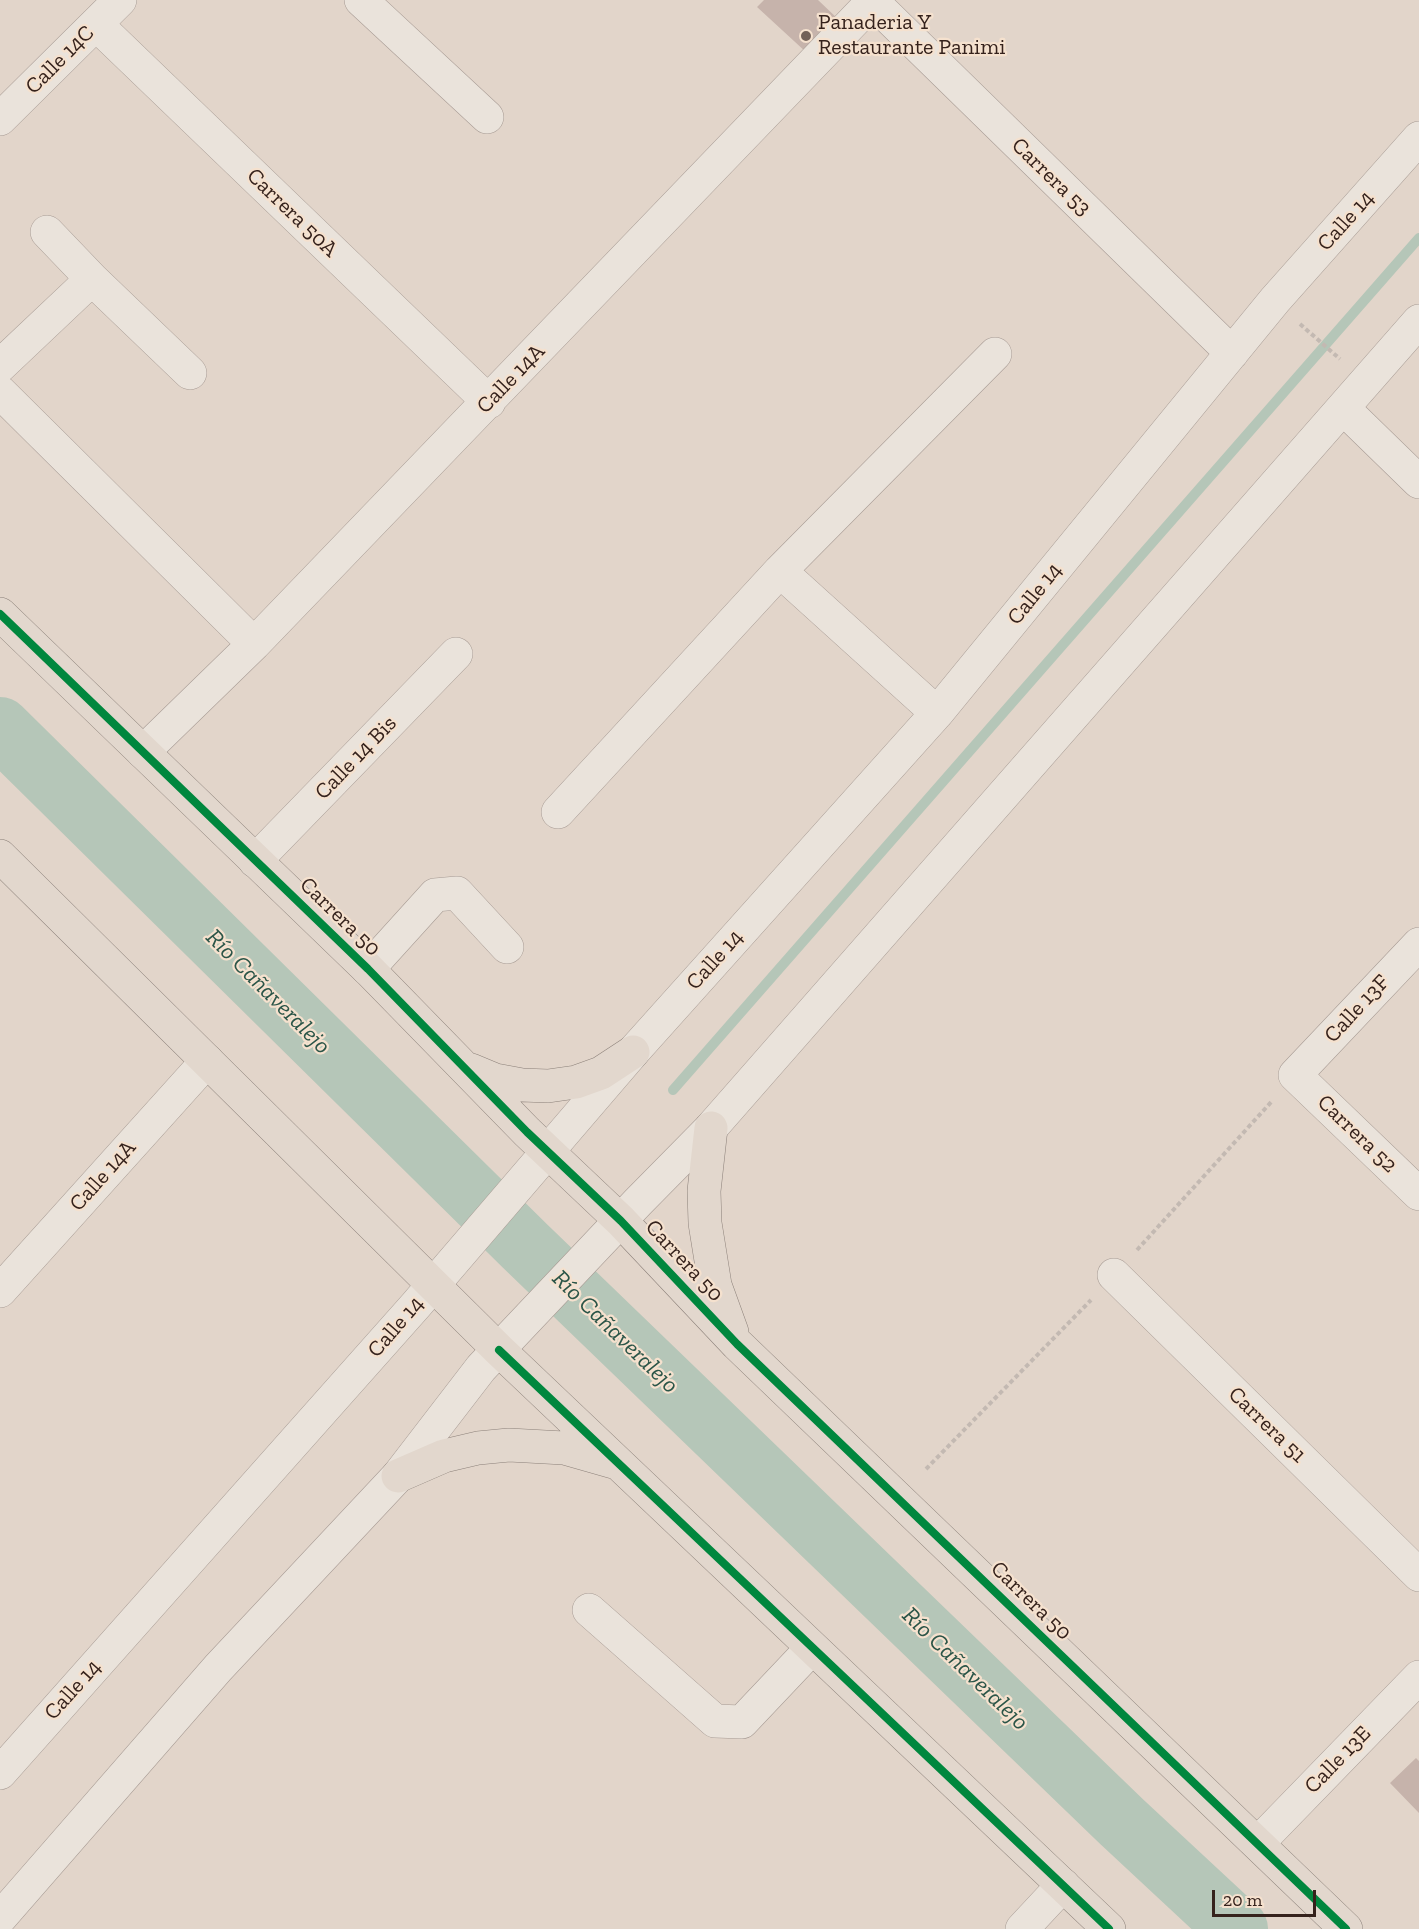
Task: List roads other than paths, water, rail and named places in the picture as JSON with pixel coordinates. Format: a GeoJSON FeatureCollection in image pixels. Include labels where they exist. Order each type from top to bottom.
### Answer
{"type":"FeatureCollection","features":[{"type":"Feature","properties":{"kind":"main road","name":"Carrera 50"},"geometry":{"type":"LineString","coordinates":[[0,614],[368,969],[465,1068],[542,1160],[612,1230],[737,1344],[1346,1929]]}},
{"type":"Feature","properties":{"kind":"main road"},"geometry":{"type":"LineString","coordinates":[[0,856],[207,1060],[441,1276],[507,1342],[617,1464],[1109,1929]]}},
{"type":"Feature","properties":{"kind":"main road"},"geometry":{"type":"LineString","coordinates":[[465,1068],[495,1080],[522,1085],[548,1086],[576,1082],[601,1073],[633,1052]]}},
{"type":"Feature","properties":{"kind":"main road"},"geometry":{"type":"LineString","coordinates":[[711,1128],[704,1191],[706,1233],[715,1285],[737,1344]]}},
{"type":"Feature","properties":{"kind":"main road"},"geometry":{"type":"LineString","coordinates":[[398,1476],[444,1456],[509,1444],[564,1448],[617,1464]]}},
{"type":"Feature","properties":{"kind":"street","name":"Calle 14C"},"geometry":{"type":"LineString","coordinates":[[0,119],[120,0]]}},
{"type":"Feature","properties":{"kind":"street"},"geometry":{"type":"LineString","coordinates":[[361,0],[487,117]]}},
{"type":"Feature","properties":{"kind":"street","name":"Carrera 53"},"geometry":{"type":"LineString","coordinates":[[873,1],[1232,353]]}},
{"type":"Feature","properties":{"kind":"street","name":"Calle 14A"},"geometry":{"type":"LineString","coordinates":[[143,752],[254,644],[873,1]]}},
{"type":"Feature","properties":{"kind":"street","name":"Carrera 50A"},"geometry":{"type":"LineString","coordinates":[[96,24],[489,402]]}},
{"type":"Feature","properties":{"kind":"street","name":"Calle 14"},"geometry":{"type":"LineString","coordinates":[[0,1773],[441,1276],[633,1052],[937,713],[1275,300],[1419,138]]}},
{"type":"Feature","properties":{"kind":"street"},"geometry":{"type":"LineString","coordinates":[[46,232],[190,373]]}},
{"type":"Feature","properties":{"kind":"street"},"geometry":{"type":"LineString","coordinates":[[0,366],[92,279]]}},
{"type":"Feature","properties":{"kind":"street"},"geometry":{"type":"LineString","coordinates":[[0,1918],[218,1668],[398,1476],[482,1368],[711,1128],[1419,321]]}},
{"type":"Feature","properties":{"kind":"street"},"geometry":{"type":"LineString","coordinates":[[558,812],[780,571],[995,354]]}},
{"type":"Feature","properties":{"kind":"street"},"geometry":{"type":"LineString","coordinates":[[0,392],[254,644]]}},
{"type":"Feature","properties":{"kind":"street"},"geometry":{"type":"LineString","coordinates":[[1344,409],[1419,482]]}},
{"type":"Feature","properties":{"kind":"street"},"geometry":{"type":"LineString","coordinates":[[780,571],[937,713]]}},
{"type":"Feature","properties":{"kind":"street","name":"Calle 14 Bis"},"geometry":{"type":"LineString","coordinates":[[255,861],[456,654]]}},
{"type":"Feature","properties":{"kind":"street"},"geometry":{"type":"LineString","coordinates":[[368,969],[435,895],[457,893],[507,947]]}},
{"type":"Feature","properties":{"kind":"street","name":"Calle 13F"},"geometry":{"type":"LineString","coordinates":[[1296,1075],[1419,944]]}},
{"type":"Feature","properties":{"kind":"street","name":"Calle 14A"},"geometry":{"type":"LineString","coordinates":[[0,1291],[207,1060]]}},
{"type":"Feature","properties":{"kind":"street","name":"Carrera 52"},"geometry":{"type":"LineString","coordinates":[[1296,1075],[1419,1194]]}},
{"type":"Feature","properties":{"kind":"street","name":"Carrera 51"},"geometry":{"type":"LineString","coordinates":[[1114,1275],[1419,1575]]}},
{"type":"Feature","properties":{"kind":"street"},"geometry":{"type":"LineString","coordinates":[[589,1610],[715,1721],[742,1722],[812,1648]]}},
{"type":"Feature","properties":{"kind":"street","name":"Calle 13E"},"geometry":{"type":"LineString","coordinates":[[1258,1843],[1419,1677]]}},
{"type":"Feature","properties":{"kind":"street"},"geometry":{"type":"LineString","coordinates":[[1023,1929],[1063,1885]]}},
{"type":"Feature","properties":{"kind":"waterway"},"geometry":{"type":"LineString","coordinates":[[673,1090],[1419,238]]}},
{"type":"Feature","properties":{"kind":"waterway","name":"Río Cañaveralejo"},"geometry":{"type":"LineString","coordinates":[[0,728],[525,1246],[1122,1822],[1237,1929]]}},
{"type":"Feature","properties":{"kind":"place","name":"Panaderia Y Restaurante Panimi"},"geometry":{"type":"Point","coordinates":[806,36]}}]}
